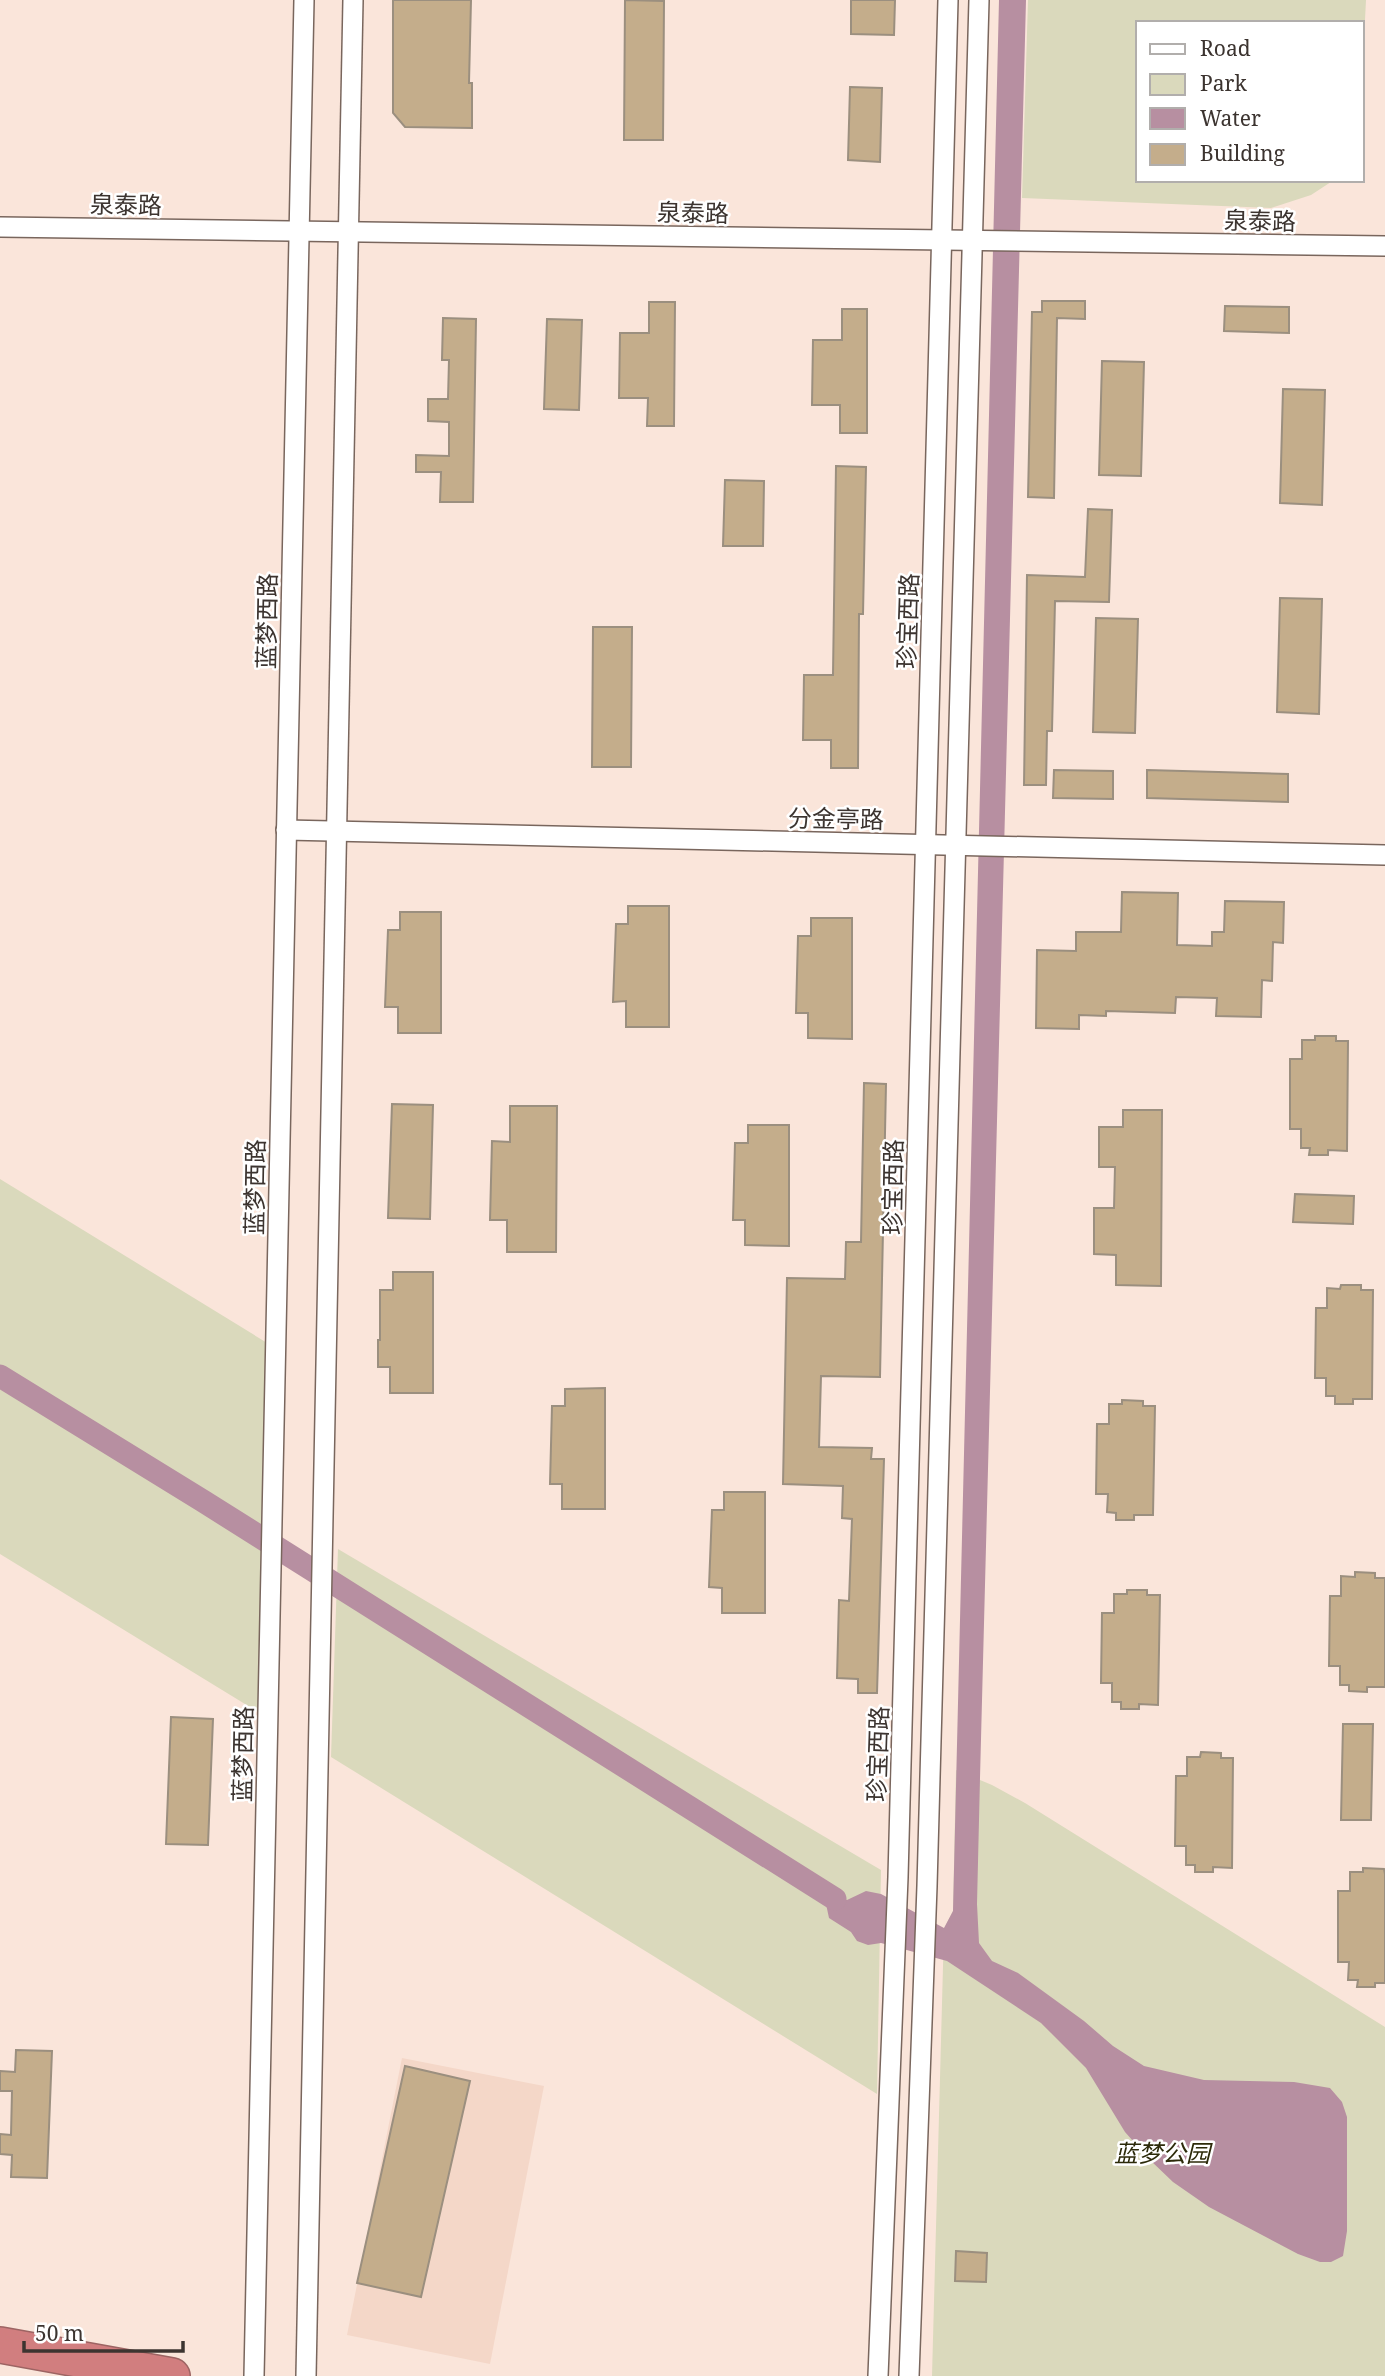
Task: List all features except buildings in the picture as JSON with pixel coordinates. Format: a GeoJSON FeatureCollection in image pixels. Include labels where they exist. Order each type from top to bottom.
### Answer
{"type":"FeatureCollection","features":[{"type":"Feature","properties":{"kind":"highway"},"geometry":{"type":"LineString","coordinates":[[0,2345],[172,2376]]}},
{"type":"Feature","properties":{"kind":"street","name":"蓝梦西路"},"geometry":{"type":"LineString","coordinates":[[254,2376],[304,0]]}},
{"type":"Feature","properties":{"kind":"street"},"geometry":{"type":"LineString","coordinates":[[306,2376],[353,0]]}},
{"type":"Feature","properties":{"kind":"street","name":"珍宝西路"},"geometry":{"type":"LineString","coordinates":[[878,2376],[898,1877],[948,0]]}},
{"type":"Feature","properties":{"kind":"street"},"geometry":{"type":"LineString","coordinates":[[909,2376],[928,1886],[979,0]]}},
{"type":"Feature","properties":{"kind":"street","name":"泉泰路"},"geometry":{"type":"LineString","coordinates":[[0,227],[1385,246]]}},
{"type":"Feature","properties":{"kind":"street","name":"分金亭路"},"geometry":{"type":"LineString","coordinates":[[286,830],[1385,855]]}},
{"type":"Feature","properties":{"kind":"shaded area"},"geometry":{"type":"Polygon","coordinates":[[[402,2058],[544,2086],[490,2364],[347,2335],[402,2058]]]}},
{"type":"Feature","properties":{"kind":"green space"},"geometry":{"type":"Polygon","coordinates":[[[1028,0],[1366,0],[1364,40],[1364,21],[1136,21],[1136,182],[1331,182],[1311,195],[1271,208],[1022,198],[1028,0]]]}},
{"type":"Feature","properties":{"kind":"green space"},"geometry":{"type":"Polygon","coordinates":[[[0,1179],[277,1349],[268,1718],[0,1554],[0,1179]]]}},
{"type":"Feature","properties":{"kind":"green space"},"geometry":{"type":"Polygon","coordinates":[[[338,1549],[881,1870],[877,2094],[331,1757],[338,1549]]]}},
{"type":"Feature","properties":{"kind":"green space","name":"蓝梦公园"},"geometry":{"type":"Polygon","coordinates":[[[956,1770],[1025,1803],[1385,2027],[1385,2376],[932,2376],[944,1929],[953,1911],[956,1770]]]}},
{"type":"Feature","properties":{"kind":"water"},"geometry":{"type":"Polygon","coordinates":[[[999,0],[1026,0],[980,1778],[977,1904],[979,1943],[992,1961],[1018,1973],[1084,2021],[1113,2046],[1144,2066],[1204,2080],[1294,2082],[1330,2088],[1342,2102],[1347,2117],[1347,2231],[1343,2256],[1331,2262],[1320,2262],[1298,2254],[1209,2207],[1173,2182],[1125,2132],[1086,2068],[1041,2023],[947,1961],[881,1943],[868,1945],[857,1941],[851,1932],[829,1918],[826,1904],[835,1899],[847,1900],[866,1891],[881,1894],[944,1928],[953,1911],[999,0]]]}},
{"type":"Feature","properties":{"kind":"waterway"},"geometry":{"type":"LineString","coordinates":[[0,1376],[835,1899]]}}]}
